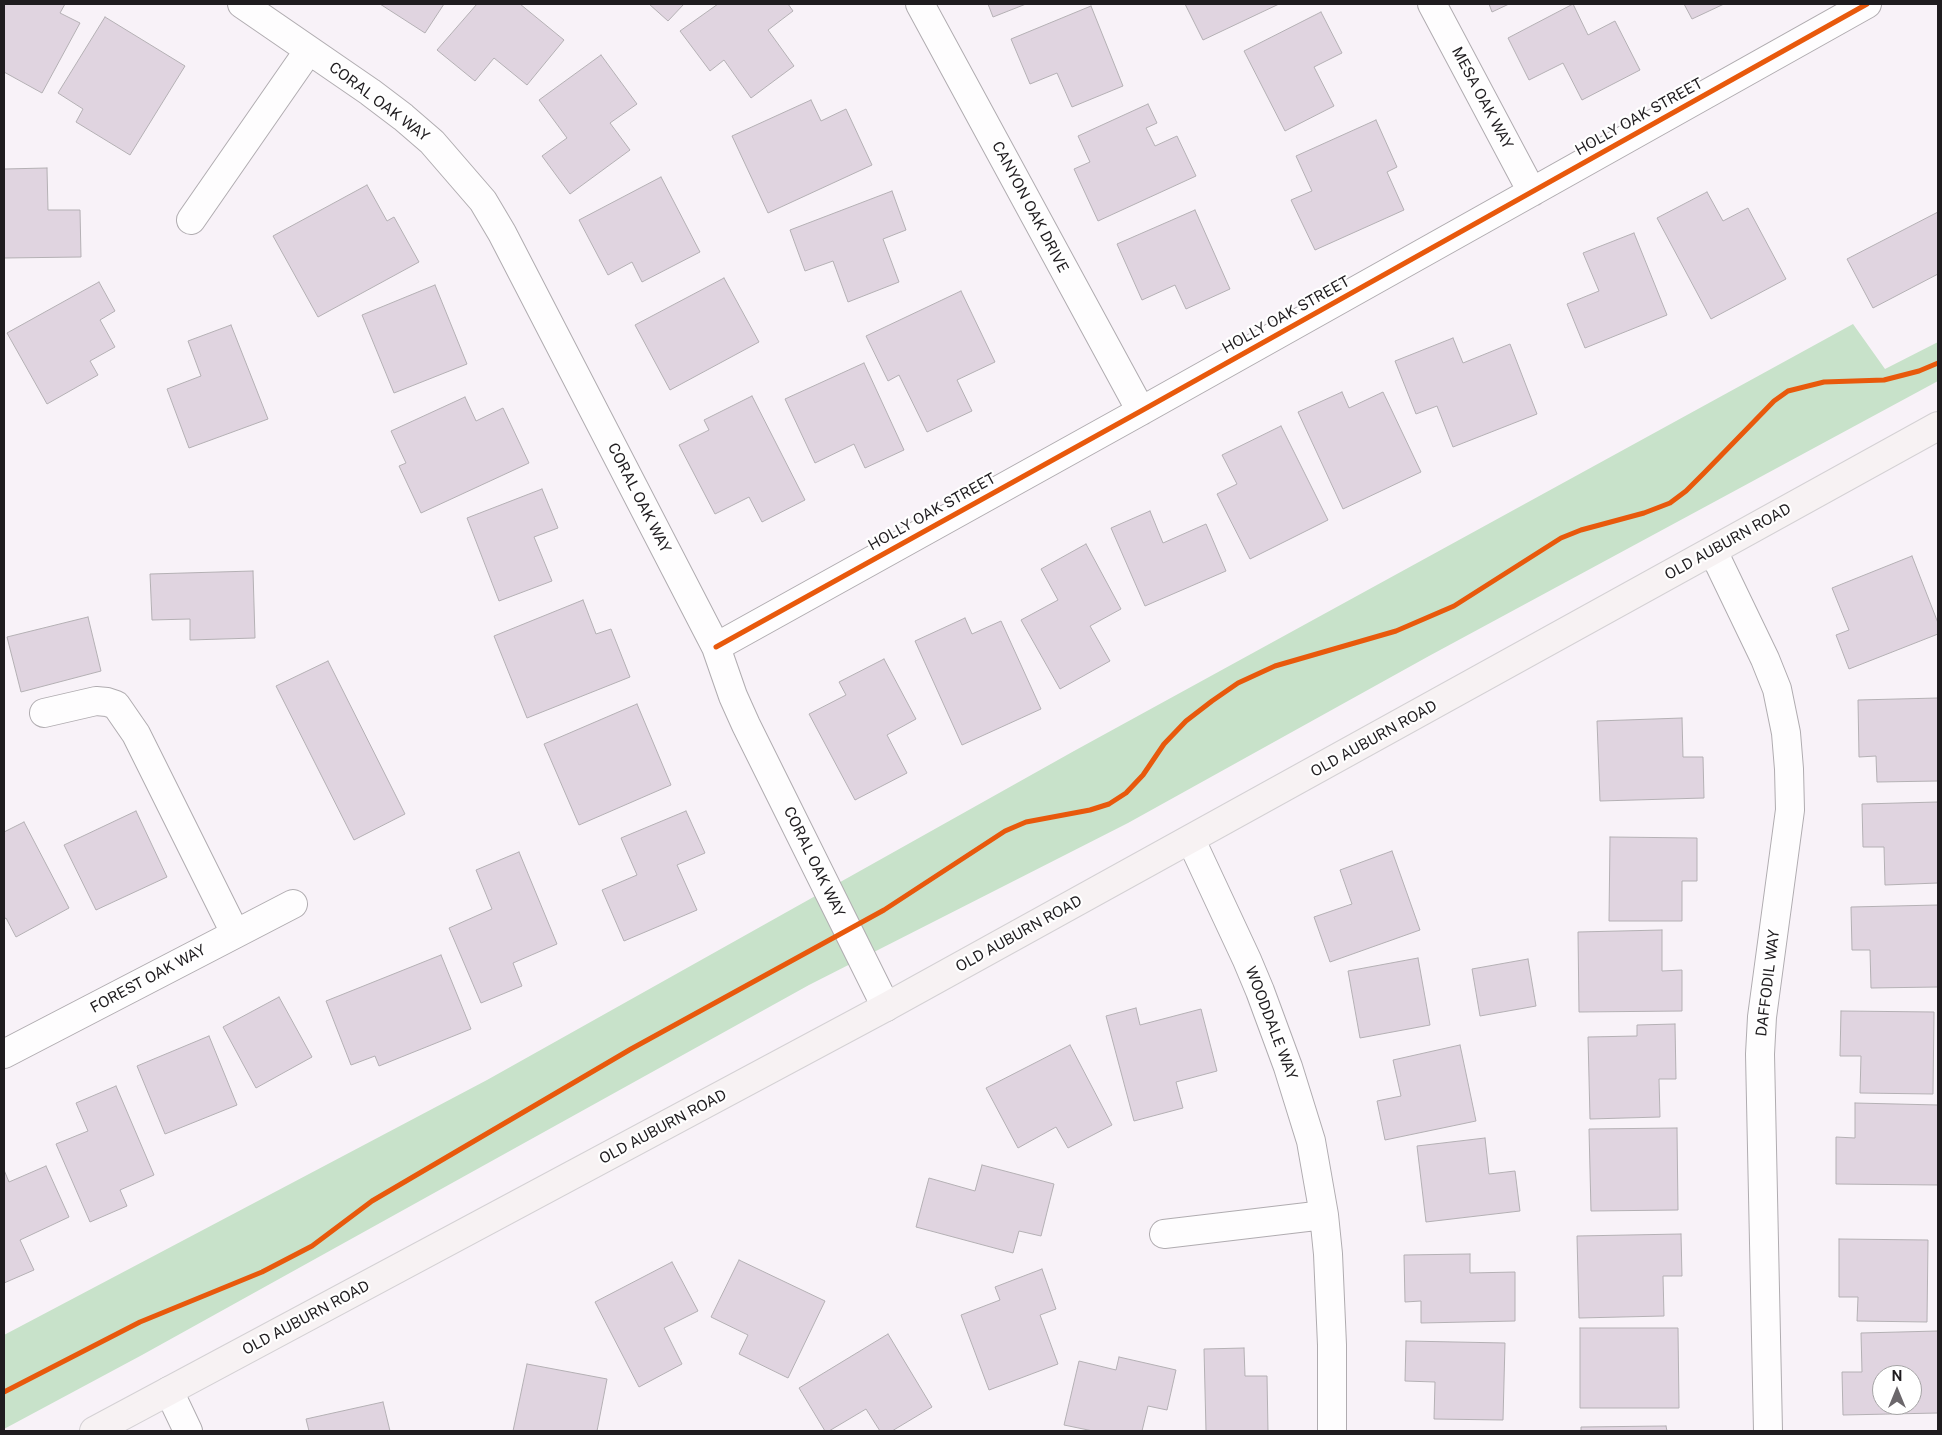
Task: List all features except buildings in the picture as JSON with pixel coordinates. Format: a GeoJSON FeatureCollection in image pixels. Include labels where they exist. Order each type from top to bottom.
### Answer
{"type":"FeatureCollection","features":[{"type":"Feature","properties":{"kind":"main road","name":"OLD AUBURN ROAD"},"geometry":{"type":"LineString","coordinates":[[94,1431],[886,1007],[1938,426]]}},
{"type":"Feature","properties":{"kind":"street","name":"CORAL OAK WAY"},"geometry":{"type":"LineString","coordinates":[[242,4],[370,92],[432,142],[483,201],[502,233],[716,646],[733,696],[746,725],[886,1007]]}},
{"type":"Feature","properties":{"kind":"street","name":"CANYON OAK DRIVE"},"geometry":{"type":"LineString","coordinates":[[920,4],[1141,411]]}},
{"type":"Feature","properties":{"kind":"street","name":"MESA OAK WAY"},"geometry":{"type":"LineString","coordinates":[[1432,4],[1532,192]]}},
{"type":"Feature","properties":{"kind":"street","name":"HOLLY OAK STREET"},"geometry":{"type":"LineString","coordinates":[[716,646],[1141,411],[1867,4]]}},
{"type":"Feature","properties":{"kind":"street"},"geometry":{"type":"LineString","coordinates":[[191,220],[309,50]]}},
{"type":"Feature","properties":{"kind":"street","name":"DAFFODIL WAY"},"geometry":{"type":"LineString","coordinates":[[1713,551],[1765,659],[1777,689],[1786,733],[1789,769],[1790,810],[1762,1017],[1760,1054],[1768,1431]]}},
{"type":"Feature","properties":{"kind":"street"},"geometry":{"type":"LineString","coordinates":[[44,713],[96,701],[116,705],[136,734],[235,934]]}},
{"type":"Feature","properties":{"kind":"street","name":"WOODDALE WAY"},"geometry":{"type":"LineString","coordinates":[[1191,840],[1248,960],[1278,1036],[1300,1103],[1310,1141],[1324,1215],[1330,1308],[1332,1431]]}},
{"type":"Feature","properties":{"kind":"street","name":"FOREST OAK WAY"},"geometry":{"type":"LineString","coordinates":[[4,1054],[293,904]]}},
{"type":"Feature","properties":{"kind":"street"},"geometry":{"type":"LineString","coordinates":[[1164,1234],[1324,1215]]}},
{"type":"Feature","properties":{"kind":"street"},"geometry":{"type":"LineString","coordinates":[[169,1391],[188,1431]]}},
{"type":"Feature","properties":{"kind":"green space"},"geometry":{"type":"Polygon","coordinates":[[[1853,324],[1885,369],[1938,342],[1938,381],[1429,656],[1128,823],[809,985],[142,1355],[4,1429],[4,1335],[487,1080],[1074,751],[1853,324]]]}},
{"type":"Feature","properties":{"kind":"cycle path"},"geometry":{"type":"LineString","coordinates":[[716,647],[1867,4]]}},
{"type":"Feature","properties":{"kind":"cycle path"},"geometry":{"type":"LineString","coordinates":[[4,1392],[140,1322],[262,1272],[312,1246],[372,1201],[631,1049],[884,910],[1005,831],[1026,822],[1090,810],[1109,804],[1126,793],[1143,775],[1164,744],[1186,721],[1238,683],[1275,666],[1396,631],[1454,606],[1561,538],[1581,530],[1644,513],[1670,503],[1686,491],[1774,401],[1788,391],[1824,382],[1884,380],[1919,371],[1938,363]]}}]}
